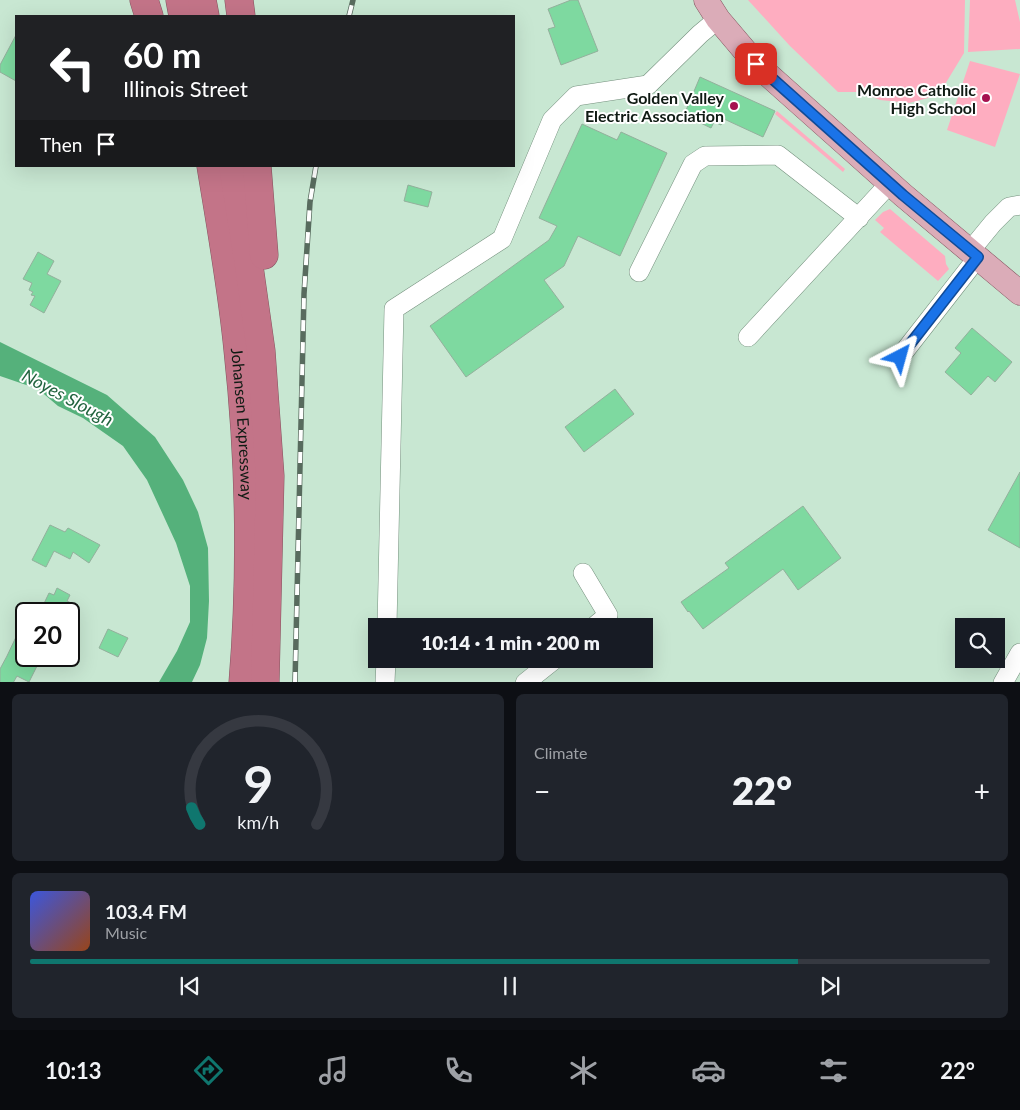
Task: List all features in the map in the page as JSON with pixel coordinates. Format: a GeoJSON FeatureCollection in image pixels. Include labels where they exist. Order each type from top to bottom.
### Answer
{"type":"FeatureCollection","features":[{"type":"Feature","properties":{"kind":"highway"},"geometry":{"type":"LineString","coordinates":[[144,0],[149,15]]}},
{"type":"Feature","properties":{"kind":"highway"},"geometry":{"type":"LineString","coordinates":[[180,0],[183,15]]}},
{"type":"Feature","properties":{"kind":"highway"},"geometry":{"type":"LineString","coordinates":[[202,0],[205,15]]}},
{"type":"Feature","properties":{"kind":"highway"},"geometry":{"type":"LineString","coordinates":[[239,0],[241,15]]}},
{"type":"Feature","properties":{"kind":"highway"},"geometry":{"type":"LineString","coordinates":[[191,167],[214,265],[224,293],[238,347]]}},
{"type":"Feature","properties":{"kind":"highway","name":"Johansen Expressway"},"geometry":{"type":"LineString","coordinates":[[211,167],[238,347],[246,452],[248,595],[243,682]]}},
{"type":"Feature","properties":{"kind":"highway","name":"Johansen Expressway"},"geometry":{"type":"LineString","coordinates":[[233,167],[261,351],[270,476],[264,682]]}},
{"type":"Feature","properties":{"kind":"highway"},"geometry":{"type":"LineString","coordinates":[[257,167],[270,320],[270,476]]}},
{"type":"Feature","properties":{"kind":"main road"},"geometry":{"type":"LineString","coordinates":[[712,10],[756,64],[890,183],[1020,293]]}},
{"type":"Feature","properties":{"kind":"street"},"geometry":{"type":"LineString","coordinates":[[387,618],[394,309],[502,239],[552,120],[576,96],[648,85],[700,34],[712,10]]}},
{"type":"Feature","properties":{"kind":"street"},"geometry":{"type":"LineString","coordinates":[[640,272],[693,164],[705,156],[778,155],[859,218]]}},
{"type":"Feature","properties":{"kind":"street"},"geometry":{"type":"LineString","coordinates":[[748,337],[890,183]]}},
{"type":"Feature","properties":{"kind":"street"},"geometry":{"type":"LineString","coordinates":[[900,357],[974,254],[993,223],[1009,207],[1020,205]]}},
{"type":"Feature","properties":{"kind":"street"},"geometry":{"type":"LineString","coordinates":[[583,573],[608,615],[604,618]]}},
{"type":"Feature","properties":{"kind":"street"},"geometry":{"type":"LineString","coordinates":[[1002,682],[1020,653]]}},
{"type":"Feature","properties":{"kind":"street"},"geometry":{"type":"LineString","coordinates":[[385,682],[386,668]]}},
{"type":"Feature","properties":{"kind":"street"},"geometry":{"type":"LineString","coordinates":[[525,682],[543,668]]}},
{"type":"Feature","properties":{"kind":"shaded area"},"geometry":{"type":"Polygon","coordinates":[[[748,0],[965,0],[964,53],[944,86],[928,98],[909,103],[880,100],[860,92],[838,92],[790,46],[748,0]]]}},
{"type":"Feature","properties":{"kind":"shaded area"},"geometry":{"type":"Polygon","coordinates":[[[970,0],[1015,0],[1020,22],[1020,49],[968,52],[970,0]]]}},
{"type":"Feature","properties":{"kind":"shaded area"},"geometry":{"type":"Polygon","coordinates":[[[970,61],[1020,74],[995,147],[947,130],[970,61]]]}},
{"type":"Feature","properties":{"kind":"shaded area"},"geometry":{"type":"Polygon","coordinates":[[[777,111],[845,169],[843,172],[775,114],[777,111]]]}},
{"type":"Feature","properties":{"kind":"shaded area"},"geometry":{"type":"Polygon","coordinates":[[[890,209],[945,256],[949,269],[938,281],[880,232],[884,228],[875,220],[883,212],[890,209]]]}},
{"type":"Feature","properties":{"kind":"water","name":"Noyes Slough"},"geometry":{"type":"Polygon","coordinates":[[[0,342],[107,395],[155,437],[183,480],[198,512],[208,548],[209,601],[207,638],[200,665],[192,682],[159,682],[177,651],[190,622],[190,586],[176,543],[147,480],[123,446],[83,418],[58,406],[38,389],[0,376],[0,342]]]}},
{"type":"Feature","properties":{"kind":"building"},"geometry":{"type":"Polygon","coordinates":[[[571,0],[578,0],[598,51],[561,65],[548,29],[555,27],[548,9],[571,0]]]}},
{"type":"Feature","properties":{"kind":"building"},"geometry":{"type":"Polygon","coordinates":[[[15,37],[15,80],[0,72],[0,65],[15,37]]]}},
{"type":"Feature","properties":{"kind":"building"},"geometry":{"type":"Polygon","coordinates":[[[700,77],[775,111],[763,137],[724,119],[721,125],[714,122],[711,128],[684,115],[700,77]]]}},
{"type":"Feature","properties":{"kind":"building"},"geometry":{"type":"Polygon","coordinates":[[[582,124],[617,140],[621,132],[667,153],[620,256],[578,236],[564,266],[544,280],[564,307],[466,377],[430,326],[549,240],[557,226],[539,218],[582,124]]]}},
{"type":"Feature","properties":{"kind":"building"},"geometry":{"type":"Polygon","coordinates":[[[408,185],[432,192],[428,207],[404,201],[408,185]]]}},
{"type":"Feature","properties":{"kind":"building"},"geometry":{"type":"Polygon","coordinates":[[[38,252],[54,261],[47,274],[61,281],[44,313],[30,305],[35,296],[31,295],[33,292],[29,290],[32,283],[23,279],[38,252]]]}},
{"type":"Feature","properties":{"kind":"building"},"geometry":{"type":"Polygon","coordinates":[[[972,328],[1012,362],[995,382],[988,376],[971,395],[945,372],[961,353],[955,348],[972,328]]]}},
{"type":"Feature","properties":{"kind":"building"},"geometry":{"type":"Polygon","coordinates":[[[615,389],[634,414],[584,452],[565,427],[615,389]]]}},
{"type":"Feature","properties":{"kind":"building"},"geometry":{"type":"Polygon","coordinates":[[[1020,472],[1020,548],[988,530],[1020,472]]]}},
{"type":"Feature","properties":{"kind":"building"},"geometry":{"type":"Polygon","coordinates":[[[803,506],[841,558],[798,590],[783,569],[703,629],[681,602],[729,568],[725,563],[803,506]]]}},
{"type":"Feature","properties":{"kind":"building"},"geometry":{"type":"Polygon","coordinates":[[[50,525],[65,532],[68,528],[100,545],[89,563],[73,552],[70,559],[54,551],[46,567],[32,560],[50,525]]]}},
{"type":"Feature","properties":{"kind":"building"},"geometry":{"type":"Polygon","coordinates":[[[57,588],[70,595],[67,601],[69,602],[45,602],[49,593],[54,595],[57,588]]]}},
{"type":"Feature","properties":{"kind":"building"},"geometry":{"type":"Polygon","coordinates":[[[108,629],[128,638],[118,657],[99,648],[108,629]]]}},
{"type":"Feature","properties":{"kind":"building"},"geometry":{"type":"Polygon","coordinates":[[[15,639],[15,667],[36,667],[29,682],[17,676],[14,682],[0,682],[0,669],[15,639]]]}},
{"type":"Feature","properties":{"kind":"railway"},"geometry":{"type":"LineString","coordinates":[[349,15],[353,0]]}},
{"type":"Feature","properties":{"kind":"railway"},"geometry":{"type":"LineString","coordinates":[[295,682],[304,294],[310,202],[316,167]]}},
{"type":"Feature","properties":{"kind":"place","name":"Monroe Catholic High School"},"geometry":{"type":"Point","coordinates":[986,98]}},
{"type":"Feature","properties":{"kind":"place","name":"Golden Valley Electric Association"},"geometry":{"type":"Point","coordinates":[734,106]}},
{"type":"Feature","properties":{"kind":"route"},"geometry":{"type":"LineString","coordinates":[[756,64],[903,195],[978,257],[900,357]]}}]}
